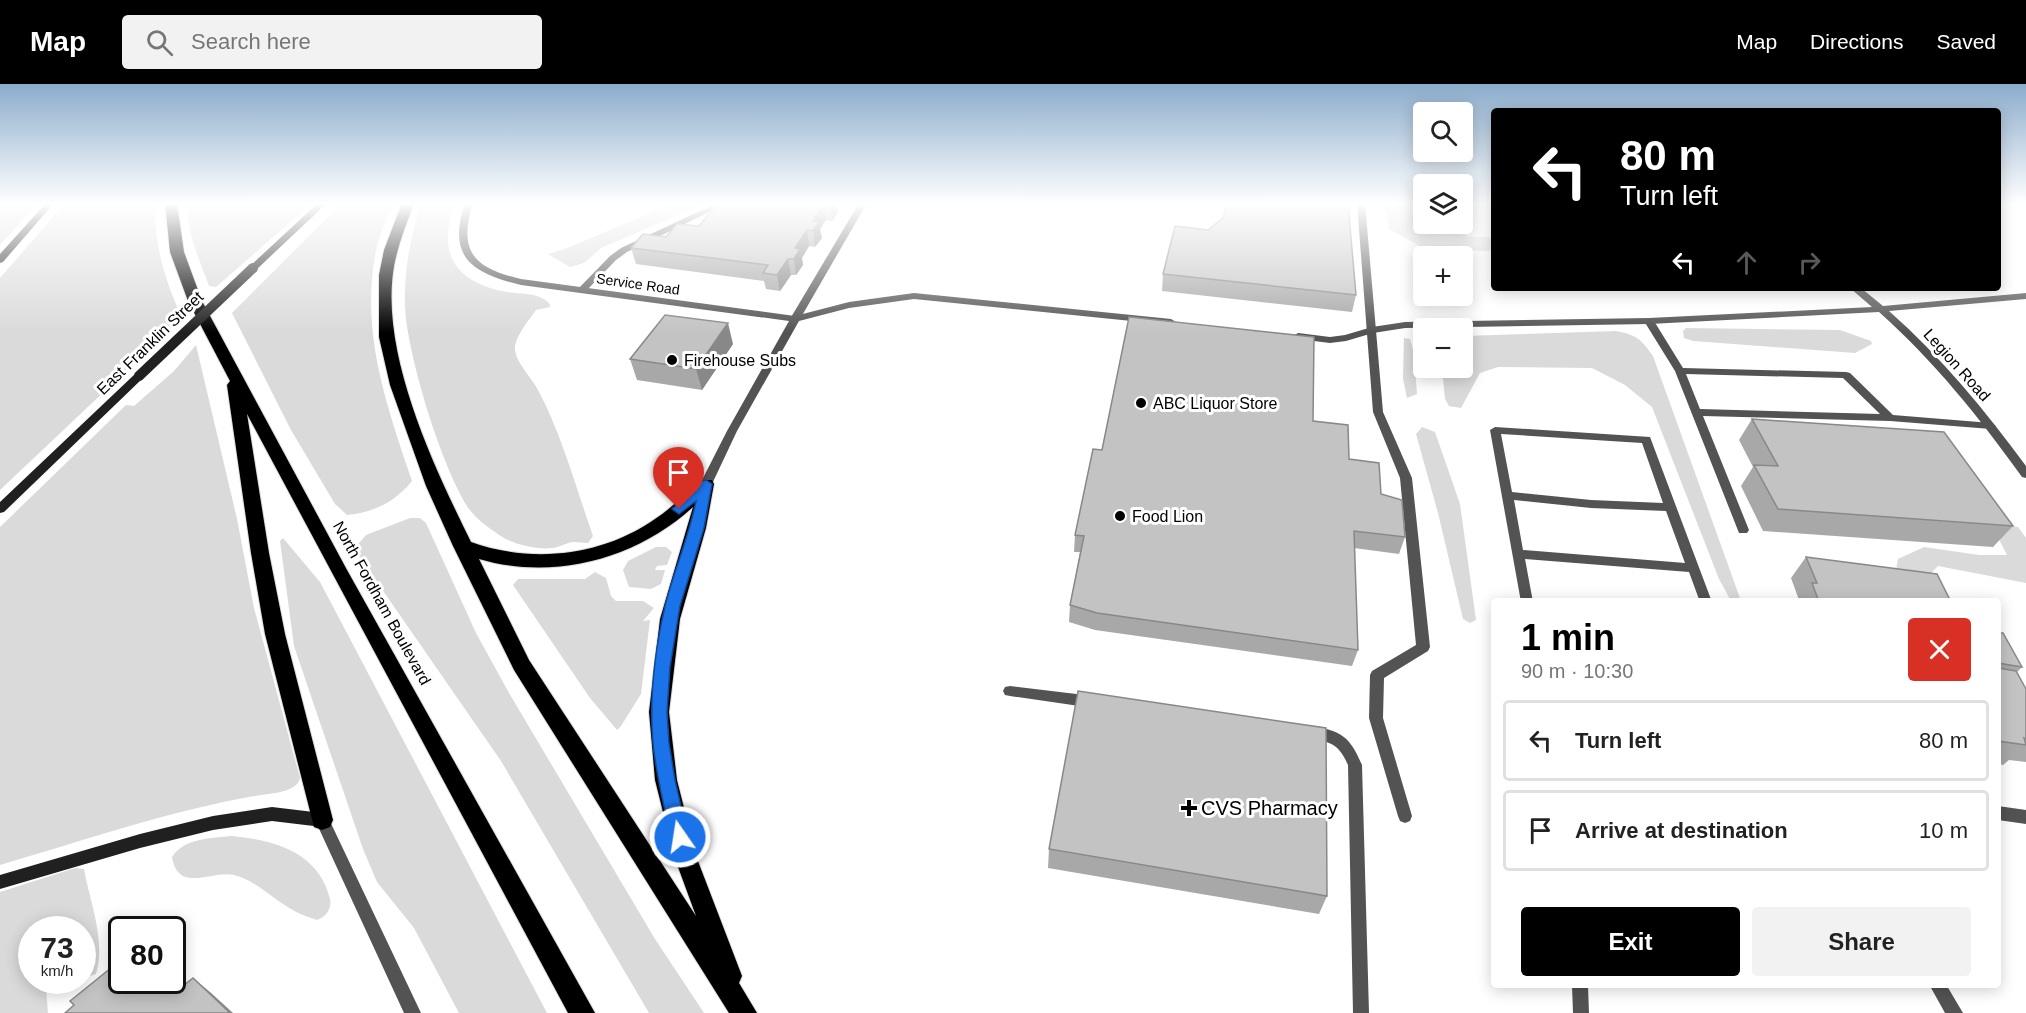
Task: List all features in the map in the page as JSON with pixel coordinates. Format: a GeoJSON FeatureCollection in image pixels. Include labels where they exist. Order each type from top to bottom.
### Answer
{"type":"FeatureCollection","features":[{"type":"Feature","properties":{"kind":"highway","name":"North Fordham Boulevard"},"geometry":{"type":"LineString","coordinates":[[177,246],[195,301],[338,570],[582,1013]]}},
{"type":"Feature","properties":{"kind":"highway"},"geometry":{"type":"LineString","coordinates":[[392,246],[386,275],[386,337],[398,385],[435,486],[462,546],[521,664],[744,1012]]}},
{"type":"Feature","properties":{"kind":"highway"},"geometry":{"type":"LineString","coordinates":[[234,371],[260,553],[275,634],[322,820]]}},
{"type":"Feature","properties":{"kind":"highway"},"geometry":{"type":"LineString","coordinates":[[462,546],[495,558],[526,561],[553,561],[589,555],[616,547],[652,531],[706,484]]}},
{"type":"Feature","properties":{"kind":"highway"},"geometry":{"type":"LineString","coordinates":[[706,484],[697,528],[670,619],[660,700],[661,743],[666,780],[685,856],[744,1012]]}},
{"type":"Feature","properties":{"kind":"main road"},"geometry":{"type":"LineString","coordinates":[[0,260],[12,246]]}},
{"type":"Feature","properties":{"kind":"main road","name":"East Franklin Street"},"geometry":{"type":"LineString","coordinates":[[0,509],[277,246]]}},
{"type":"Feature","properties":{"kind":"main road"},"geometry":{"type":"LineString","coordinates":[[0,882],[140,841],[213,823],[272,814],[322,820]]}},
{"type":"Feature","properties":{"kind":"street","name":"Service Road"},"geometry":{"type":"LineString","coordinates":[[463,246],[466,255],[479,267],[507,279],[795,319]]}},
{"type":"Feature","properties":{"kind":"street"},"geometry":{"type":"LineString","coordinates":[[582,290],[613,258],[632,246]]}},
{"type":"Feature","properties":{"kind":"street"},"geometry":{"type":"LineString","coordinates":[[706,484],[732,431],[838,246]]}},
{"type":"Feature","properties":{"kind":"street"},"geometry":{"type":"LineString","coordinates":[[1365,246],[1378,412],[1406,478],[1423,646],[1377,675],[1376,718],[1405,816]]}},
{"type":"Feature","properties":{"kind":"street","name":"Legion Road"},"geometry":{"type":"LineString","coordinates":[[1859,291],[1923,347],[1991,426],[2026,474]]}},
{"type":"Feature","properties":{"kind":"street"},"geometry":{"type":"LineString","coordinates":[[795,319],[849,305],[914,296],[1182,323]]}},
{"type":"Feature","properties":{"kind":"street"},"geometry":{"type":"LineString","coordinates":[[1284,334],[1330,340],[1372,330],[1428,324],[1649,321],[1882,309],[2026,296]]}},
{"type":"Feature","properties":{"kind":"street"},"geometry":{"type":"LineString","coordinates":[[1649,321],[1680,371],[1743,530]]}},
{"type":"Feature","properties":{"kind":"street"},"geometry":{"type":"LineString","coordinates":[[1680,371],[1846,375],[1890,418]]}},
{"type":"Feature","properties":{"kind":"street"},"geometry":{"type":"LineString","coordinates":[[1697,412],[1890,418],[1991,426]]}},
{"type":"Feature","properties":{"kind":"street"},"geometry":{"type":"LineString","coordinates":[[1526,598],[1495,430],[1646,440],[1705,598]]}},
{"type":"Feature","properties":{"kind":"street"},"geometry":{"type":"LineString","coordinates":[[1506,495],[1591,504],[1671,507]]}},
{"type":"Feature","properties":{"kind":"street"},"geometry":{"type":"LineString","coordinates":[[1517,554],[1694,568]]}},
{"type":"Feature","properties":{"kind":"street"},"geometry":{"type":"LineString","coordinates":[[1010,691],[1105,703]]}},
{"type":"Feature","properties":{"kind":"street"},"geometry":{"type":"LineString","coordinates":[[1298,730],[1332,735],[1348,745],[1355,765],[1361,1013]]}},
{"type":"Feature","properties":{"kind":"street"},"geometry":{"type":"LineString","coordinates":[[2001,813],[2026,817]]}},
{"type":"Feature","properties":{"kind":"street"},"geometry":{"type":"LineString","coordinates":[[322,820],[413,1013]]}},
{"type":"Feature","properties":{"kind":"street"},"geometry":{"type":"LineString","coordinates":[[1580,988],[1581,1013]]}},
{"type":"Feature","properties":{"kind":"street"},"geometry":{"type":"LineString","coordinates":[[1939,988],[1955,1013]]}},
{"type":"Feature","properties":{"kind":"shaded area"},"geometry":{"type":"Polygon","coordinates":[[[27,246],[158,246],[171,291],[182,318],[0,490],[0,278],[27,246]]]}},
{"type":"Feature","properties":{"kind":"shaded area"},"geometry":{"type":"Polygon","coordinates":[[[195,246],[262,246],[216,287],[209,286],[195,246]]]}},
{"type":"Feature","properties":{"kind":"shaded area"},"geometry":{"type":"Polygon","coordinates":[[[299,246],[377,246],[371,314],[374,342],[386,398],[412,481],[399,495],[384,505],[347,515],[335,504],[291,430],[232,313],[299,246]]]}},
{"type":"Feature","properties":{"kind":"shaded area"},"geometry":{"type":"Polygon","coordinates":[[[410,246],[449,246],[454,262],[462,273],[474,281],[489,288],[536,295],[550,304],[550,307],[536,310],[518,337],[515,351],[547,407],[561,443],[593,536],[588,543],[572,542],[553,548],[541,548],[509,541],[485,525],[469,509],[449,469],[421,390],[406,319],[405,290],[410,246]]]}},
{"type":"Feature","properties":{"kind":"shaded area"},"geometry":{"type":"Polygon","coordinates":[[[605,246],[584,263],[570,267],[548,254],[567,248],[605,246]]]}},
{"type":"Feature","properties":{"kind":"shaded area"},"geometry":{"type":"Polygon","coordinates":[[[1473,246],[1491,246],[1491,251],[1473,251],[1473,246]]]}},
{"type":"Feature","properties":{"kind":"shaded area"},"geometry":{"type":"Polygon","coordinates":[[[1686,328],[1840,330],[1871,341],[1872,344],[1855,353],[1693,341],[1684,338],[1683,331],[1686,328]]]}},
{"type":"Feature","properties":{"kind":"shaded area"},"geometry":{"type":"Polygon","coordinates":[[[1616,331],[1638,339],[1653,356],[1740,598],[1729,598],[1719,579],[1652,407],[1625,385],[1592,368],[1498,367],[1480,373],[1461,408],[1449,406],[1445,399],[1443,378],[1473,378],[1473,336],[1616,331]]]}},
{"type":"Feature","properties":{"kind":"shaded area"},"geometry":{"type":"Polygon","coordinates":[[[1404,338],[1410,339],[1413,350],[1413,378],[1416,378],[1417,394],[1407,398],[1403,379],[1404,338]]]}},
{"type":"Feature","properties":{"kind":"shaded area"},"geometry":{"type":"Polygon","coordinates":[[[196,345],[237,519],[254,608],[300,778],[298,783],[284,791],[228,801],[162,817],[0,865],[0,527],[126,405],[134,406],[174,371],[196,345]]]}},
{"type":"Feature","properties":{"kind":"shaded area"},"geometry":{"type":"Polygon","coordinates":[[[1422,427],[1435,432],[1460,504],[1476,620],[1470,623],[1463,619],[1438,513],[1416,434],[1422,427]]]}},
{"type":"Feature","properties":{"kind":"shaded area"},"geometry":{"type":"Polygon","coordinates":[[[410,518],[420,518],[426,523],[476,633],[509,693],[655,939],[704,1013],[649,1013],[501,761],[354,549],[366,535],[410,518]]]}},
{"type":"Feature","properties":{"kind":"shaded area"},"geometry":{"type":"Polygon","coordinates":[[[1991,524],[2018,527],[2026,538],[2026,583],[1938,566],[1927,577],[1896,570],[1898,559],[1924,547],[1979,555],[2007,555],[1991,524]]]}},
{"type":"Feature","properties":{"kind":"shaded area"},"geometry":{"type":"Polygon","coordinates":[[[283,538],[320,582],[547,1013],[459,1013],[414,928],[377,882],[363,849],[294,646],[280,541],[283,538]]]}},
{"type":"Feature","properties":{"kind":"shaded area"},"geometry":{"type":"Polygon","coordinates":[[[656,547],[666,547],[672,552],[667,565],[657,566],[655,570],[665,570],[661,584],[651,589],[629,587],[623,570],[628,561],[656,547]]]}},
{"type":"Feature","properties":{"kind":"shaded area"},"geometry":{"type":"Polygon","coordinates":[[[595,572],[606,578],[611,596],[616,601],[643,601],[654,608],[643,621],[650,620],[641,694],[617,730],[590,698],[513,585],[518,579],[585,579],[595,572]]]}},
{"type":"Feature","properties":{"kind":"shaded area"},"geometry":{"type":"Polygon","coordinates":[[[232,836],[279,845],[305,859],[316,870],[330,899],[326,915],[317,920],[300,914],[242,877],[225,874],[188,878],[181,875],[175,868],[172,857],[184,846],[199,840],[232,836]]]}},
{"type":"Feature","properties":{"kind":"shaded area"},"geometry":{"type":"Polygon","coordinates":[[[75,868],[84,869],[95,916],[18,916],[18,994],[46,994],[48,1013],[0,1013],[0,892],[75,868]]]}},
{"type":"Feature","properties":{"kind":"shaded area"},"geometry":{"type":"Polygon","coordinates":[[[96,922],[99,948],[96,974],[96,922]]]}},
{"type":"Feature","properties":{"kind":"building"},"geometry":{"type":"Polygon","coordinates":[[[796,246],[795,248],[800,249],[794,259],[788,259],[777,275],[763,273],[768,265],[631,248],[796,246]]]}},
{"type":"Feature","properties":{"kind":"building"},"geometry":{"type":"Polygon","coordinates":[[[1170,246],[1352,246],[1356,295],[1163,274],[1170,246]]]}},
{"type":"Feature","properties":{"kind":"building"},"geometry":{"type":"Polygon","coordinates":[[[665,315],[728,323],[696,369],[630,359],[665,315]]]}},
{"type":"Feature","properties":{"kind":"building"},"geometry":{"type":"Polygon","coordinates":[[[1129,317],[1314,337],[1313,421],[1348,425],[1349,459],[1379,463],[1381,494],[1402,500],[1405,537],[1354,531],[1358,650],[1097,613],[1070,605],[1084,536],[1075,535],[1093,449],[1102,450],[1129,317]]]}},
{"type":"Feature","properties":{"kind":"building"},"geometry":{"type":"Polygon","coordinates":[[[1752,419],[1944,432],[2013,526],[1778,509],[1754,465],[1778,466],[1752,419]]]}},
{"type":"Feature","properties":{"kind":"building"},"geometry":{"type":"Polygon","coordinates":[[[1806,557],[1937,574],[1949,598],[1818,598],[1812,583],[1817,583],[1806,557]]]}},
{"type":"Feature","properties":{"kind":"building"},"geometry":{"type":"Polygon","coordinates":[[[2001,633],[2003,633],[2022,667],[2001,664],[2001,633]]]}},
{"type":"Feature","properties":{"kind":"building"},"geometry":{"type":"Polygon","coordinates":[[[2001,668],[2016,671],[2026,689],[2026,739],[2024,738],[2026,745],[2001,741],[2001,668]]]}},
{"type":"Feature","properties":{"kind":"building","name":"CVS Pharmacy"},"geometry":{"type":"Polygon","coordinates":[[[1078,691],[1326,728],[1327,896],[1049,849],[1078,691]]]}},
{"type":"Feature","properties":{"kind":"building"},"geometry":{"type":"Polygon","coordinates":[[[108,970],[108,994],[186,994],[186,984],[193,978],[229,1012],[65,1013],[74,1005],[70,1001],[79,994],[96,994],[96,980],[108,970]]]}},
{"type":"Feature","properties":{"kind":"place","name":"Firehouse Subs"},"geometry":{"type":"Point","coordinates":[672,360]}},
{"type":"Feature","properties":{"kind":"place","name":"ABC Liquor Store"},"geometry":{"type":"Point","coordinates":[1141,403]}},
{"type":"Feature","properties":{"kind":"place","name":"Food Lion"},"geometry":{"type":"Point","coordinates":[1120,516]}},
{"type":"Feature","properties":{"kind":"place","name":"CVS Pharmacy"},"geometry":{"type":"Point","coordinates":[1189,808]}},
{"type":"Feature","properties":{"kind":"route"},"geometry":{"type":"LineString","coordinates":[[679,509],[706,484],[697,528],[670,619],[659,712],[666,780],[680,837]]}}]}
